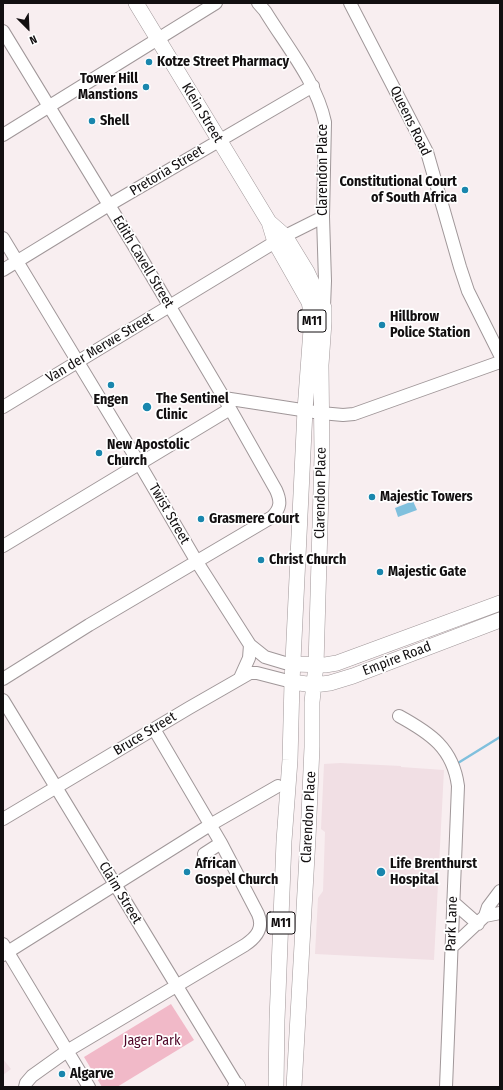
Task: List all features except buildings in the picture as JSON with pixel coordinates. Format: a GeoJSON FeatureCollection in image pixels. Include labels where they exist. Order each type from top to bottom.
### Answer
{"type":"FeatureCollection","features":[{"type":"Feature","properties":{"kind":"main road","name":"Klein Street"},"geometry":{"type":"LineString","coordinates":[[136,3],[269,222],[313,282],[324,308]]}},
{"type":"Feature","properties":{"kind":"main road","name":"Clarendon Place"},"geometry":{"type":"LineString","coordinates":[[276,1087],[285,820],[290,760],[292,682],[305,410],[312,330],[311,308],[305,291],[280,239]]}},
{"type":"Feature","properties":{"kind":"main road","name":"Clarendon Place"},"geometry":{"type":"LineString","coordinates":[[294,1087],[308,838],[312,747],[312,702],[316,665],[321,519],[321,365],[324,308]]}},
{"type":"Feature","properties":{"kind":"main road","name":"Empire Road"},"geometry":{"type":"LineString","coordinates":[[293,664],[326,665],[337,663],[500,603]]}},
{"type":"Feature","properties":{"kind":"main road","name":"Empire Road"},"geometry":{"type":"LineString","coordinates":[[292,682],[314,685],[330,683],[353,676],[500,620]]}},
{"type":"Feature","properties":{"kind":"street"},"geometry":{"type":"LineString","coordinates":[[3,135],[212,6],[221,3]]}},
{"type":"Feature","properties":{"kind":"street","name":"Queens Road"},"geometry":{"type":"LineString","coordinates":[[350,3],[427,152],[468,291],[500,355]]}},
{"type":"Feature","properties":{"kind":"street","name":"Clarendon Place"},"geometry":{"type":"LineString","coordinates":[[262,6],[313,86],[325,122],[323,217],[325,282],[324,308]]}},
{"type":"Feature","properties":{"kind":"street","name":"Edith Cavell Street"},"geometry":{"type":"LineString","coordinates":[[3,31],[50,106],[169,306],[279,496],[279,507],[272,517],[197,562]]}},
{"type":"Feature","properties":{"kind":"street","name":"Pretoria Street"},"geometry":{"type":"LineString","coordinates":[[3,270],[109,205],[313,86]]}},
{"type":"Feature","properties":{"kind":"street","name":"Van der Merwe Street"},"geometry":{"type":"LineString","coordinates":[[3,407],[280,239],[323,217]]}},
{"type":"Feature","properties":{"kind":"street","name":"Twist Street"},"geometry":{"type":"LineString","coordinates":[[3,238],[197,562],[250,644],[265,656],[285,663],[293,664]]}},
{"type":"Feature","properties":{"kind":"street"},"geometry":{"type":"LineString","coordinates":[[3,546],[139,463],[227,404],[305,410],[342,415],[354,414],[500,362]]}},
{"type":"Feature","properties":{"kind":"street"},"geometry":{"type":"LineString","coordinates":[[3,679],[89,625],[197,562]]}},
{"type":"Feature","properties":{"kind":"street"},"geometry":{"type":"LineString","coordinates":[[240,678],[249,658],[250,644]]}},
{"type":"Feature","properties":{"kind":"street","name":"Bruce Street"},"geometry":{"type":"LineString","coordinates":[[3,819],[250,673],[257,673],[292,682]]}},
{"type":"Feature","properties":{"kind":"street","name":"Claim Street"},"geometry":{"type":"LineString","coordinates":[[3,700],[237,1086]]}},
{"type":"Feature","properties":{"kind":"street","name":"Park Lane"},"geometry":{"type":"LineString","coordinates":[[399,716],[423,729],[437,742],[446,752],[457,777],[458,786],[446,1087]]}},
{"type":"Feature","properties":{"kind":"street"},"geometry":{"type":"LineString","coordinates":[[25,1087],[26,1083],[32,1076],[68,1051],[176,985],[246,945],[253,940],[260,930],[261,924],[258,914],[210,825],[154,729]]}},
{"type":"Feature","properties":{"kind":"street"},"geometry":{"type":"LineString","coordinates":[[89,1087],[5,950],[115,885],[210,825],[278,786]]}},
{"type":"Feature","properties":{"kind":"street"},"geometry":{"type":"LineString","coordinates":[[204,854],[220,843]]}},
{"type":"Feature","properties":{"kind":"street"},"geometry":{"type":"LineString","coordinates":[[451,948],[481,920],[488,907],[500,891]]}},
{"type":"Feature","properties":{"kind":"street"},"geometry":{"type":"LineString","coordinates":[[453,902],[481,920]]}},
{"type":"Feature","properties":{"kind":"street"},"geometry":{"type":"LineString","coordinates":[[481,920],[500,913]]}},
{"type":"Feature","properties":{"kind":"shaded area","name":"Life Brenthurst Hospital"},"geometry":{"type":"Polygon","coordinates":[[[340,763],[444,770],[434,960],[315,954],[318,898],[323,891],[325,832],[321,829],[324,764],[340,763]]]}},
{"type":"Feature","properties":{"kind":"shaded area"},"geometry":{"type":"Polygon","coordinates":[[[3,1059],[11,1069],[3,1075],[3,1059]]]}},
{"type":"Feature","properties":{"kind":"green space","name":"Jager Park"},"geometry":{"type":"Polygon","coordinates":[[[171,1004],[194,1040],[117,1087],[102,1087],[84,1057],[171,1004]]]}},
{"type":"Feature","properties":{"kind":"water"},"geometry":{"type":"Polygon","coordinates":[[[413,501],[417,510],[398,517],[395,508],[413,501]]]}},
{"type":"Feature","properties":{"kind":"waterway"},"geometry":{"type":"LineString","coordinates":[[458,763],[500,737]]}},
{"type":"Feature","properties":{"kind":"place","name":"Kotze Street Pharmacy"},"geometry":{"type":"Point","coordinates":[149,62]}},
{"type":"Feature","properties":{"kind":"place","name":"Tower Hill Manstions"},"geometry":{"type":"Point","coordinates":[146,87]}},
{"type":"Feature","properties":{"kind":"place","name":"Shell"},"geometry":{"type":"Point","coordinates":[92,121]}},
{"type":"Feature","properties":{"kind":"place","name":"Constitutional Court of South Africa"},"geometry":{"type":"Point","coordinates":[465,190]}},
{"type":"Feature","properties":{"kind":"place","name":"Hillbrow Police Station"},"geometry":{"type":"Point","coordinates":[382,325]}},
{"type":"Feature","properties":{"kind":"place","name":"Engen"},"geometry":{"type":"Point","coordinates":[111,385]}},
{"type":"Feature","properties":{"kind":"place","name":"The Sentinel Clinic"},"geometry":{"type":"Point","coordinates":[147,407]}},
{"type":"Feature","properties":{"kind":"place","name":"New Apostolic Church"},"geometry":{"type":"Point","coordinates":[99,453]}},
{"type":"Feature","properties":{"kind":"place","name":"Majestic Towers"},"geometry":{"type":"Point","coordinates":[372,497]}},
{"type":"Feature","properties":{"kind":"place","name":"Grasmere Court"},"geometry":{"type":"Point","coordinates":[201,519]}},
{"type":"Feature","properties":{"kind":"place","name":"Christ Church"},"geometry":{"type":"Point","coordinates":[261,560]}},
{"type":"Feature","properties":{"kind":"place","name":"Majestic Gate"},"geometry":{"type":"Point","coordinates":[380,572]}},
{"type":"Feature","properties":{"kind":"place","name":"African Gospel Church"},"geometry":{"type":"Point","coordinates":[187,872]}},
{"type":"Feature","properties":{"kind":"place","name":"Life Brenthurst Hospital"},"geometry":{"type":"Point","coordinates":[381,872]}},
{"type":"Feature","properties":{"kind":"place","name":"Algarve"},"geometry":{"type":"Point","coordinates":[62,1074]}}]}
